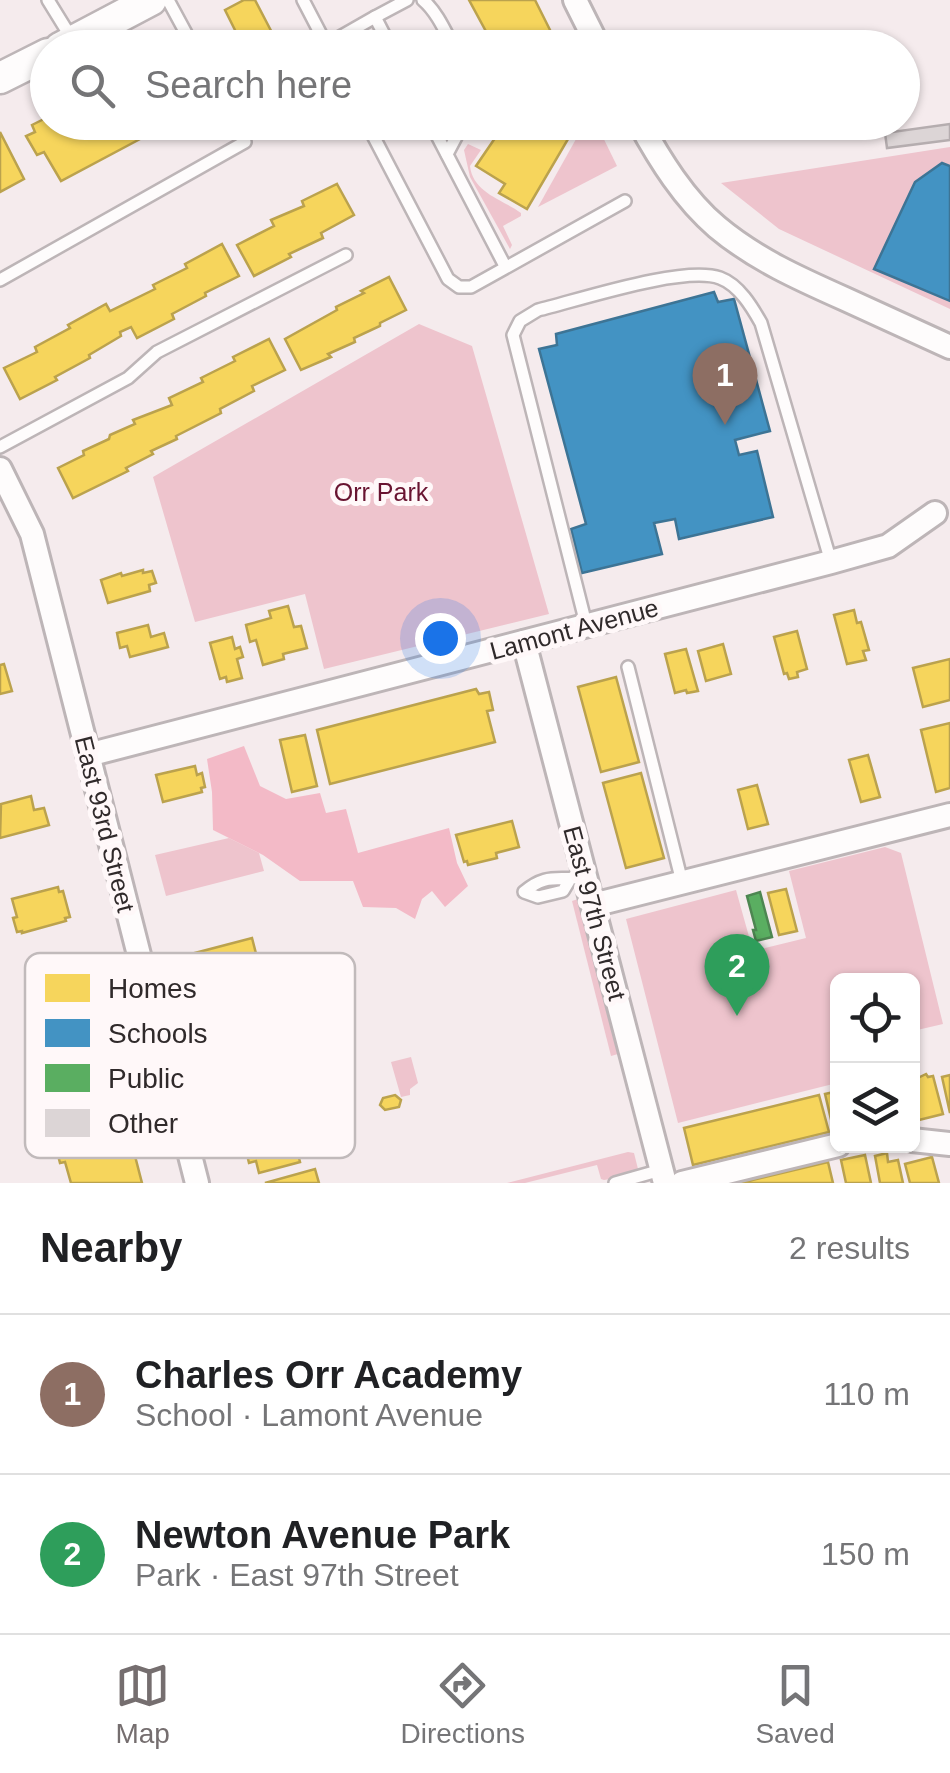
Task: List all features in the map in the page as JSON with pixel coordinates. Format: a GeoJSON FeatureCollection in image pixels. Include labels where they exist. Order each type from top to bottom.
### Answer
{"type":"FeatureCollection","features":[{"type":"Feature","properties":{"kind":"street"},"geometry":{"type":"LineString","coordinates":[[94,30],[154,0]]}},
{"type":"Feature","properties":{"kind":"street"},"geometry":{"type":"LineString","coordinates":[[575,0],[590,30]]}},
{"type":"Feature","properties":{"kind":"street"},"geometry":{"type":"LineString","coordinates":[[0,78],[30,62]]}},
{"type":"Feature","properties":{"kind":"street"},"geometry":{"type":"LineString","coordinates":[[650,140],[698,209],[718,228],[804,281],[950,347]]}},
{"type":"Feature","properties":{"kind":"street","name":"East 93rd Street"},"geometry":{"type":"LineString","coordinates":[[0,470],[32,534],[138,953]]}},
{"type":"Feature","properties":{"kind":"street","name":"Lamont Avenue"},"geometry":{"type":"LineString","coordinates":[[88,755],[888,546],[935,513]]}},
{"type":"Feature","properties":{"kind":"street","name":"East 97th Street"},"geometry":{"type":"LineString","coordinates":[[524,642],[578,879],[593,905],[663,1176]]}},
{"type":"Feature","properties":{"kind":"street"},"geometry":{"type":"LineString","coordinates":[[593,905],[950,815]]}},
{"type":"Feature","properties":{"kind":"street"},"geometry":{"type":"LineString","coordinates":[[920,1141],[950,1144]]}},
{"type":"Feature","properties":{"kind":"street"},"geometry":{"type":"LineString","coordinates":[[682,1183],[830,1147]]}},
{"type":"Feature","properties":{"kind":"street","name":"East 93rd Street"},"geometry":{"type":"LineString","coordinates":[[191,1158],[197,1183]]}},
{"type":"Feature","properties":{"kind":"lane"},"geometry":{"type":"LineString","coordinates":[[48,0],[56,30]]}},
{"type":"Feature","properties":{"kind":"lane"},"geometry":{"type":"LineString","coordinates":[[154,0],[179,30]]}},
{"type":"Feature","properties":{"kind":"lane"},"geometry":{"type":"LineString","coordinates":[[302,0],[318,30]]}},
{"type":"Feature","properties":{"kind":"lane"},"geometry":{"type":"LineString","coordinates":[[353,30],[407,0]]}},
{"type":"Feature","properties":{"kind":"lane"},"geometry":{"type":"LineString","coordinates":[[422,0],[445,30]]}},
{"type":"Feature","properties":{"kind":"lane"},"geometry":{"type":"LineString","coordinates":[[375,17],[382,30]]}},
{"type":"Feature","properties":{"kind":"lane"},"geometry":{"type":"LineString","coordinates":[[0,280],[244,140]]}},
{"type":"Feature","properties":{"kind":"lane"},"geometry":{"type":"LineString","coordinates":[[375,140],[448,280],[459,287],[471,286],[625,202]]}},
{"type":"Feature","properties":{"kind":"lane"},"geometry":{"type":"LineString","coordinates":[[439,140],[506,266]]}},
{"type":"Feature","properties":{"kind":"lane"},"geometry":{"type":"LineString","coordinates":[[446,154],[454,140]]}},
{"type":"Feature","properties":{"kind":"lane"},"geometry":{"type":"LineString","coordinates":[[0,447],[128,378],[157,352],[346,255]]}},
{"type":"Feature","properties":{"kind":"lane"},"geometry":{"type":"LineString","coordinates":[[586,624],[513,335],[520,321],[538,310],[662,279],[701,274],[724,279],[741,294],[761,324],[831,562]]}},
{"type":"Feature","properties":{"kind":"lane"},"geometry":{"type":"LineString","coordinates":[[628,667],[682,882]]}},
{"type":"Feature","properties":{"kind":"lane"},"geometry":{"type":"LineString","coordinates":[[615,1183],[663,1176]]}},
{"type":"Feature","properties":{"kind":"green space"},"geometry":{"type":"Polygon","coordinates":[[[575,140],[604,140],[617,166],[538,207],[575,140]]]}},
{"type":"Feature","properties":{"kind":"green space"},"geometry":{"type":"Polygon","coordinates":[[[468,144],[481,150],[470,166],[477,183],[521,213],[503,226],[512,245],[510,249],[470,177],[464,150],[468,144]]]}},
{"type":"Feature","properties":{"kind":"green space"},"geometry":{"type":"Polygon","coordinates":[[[950,147],[950,166],[942,163],[915,182],[874,268],[950,301],[950,309],[779,229],[721,183],[950,147]]]}},
{"type":"Feature","properties":{"kind":"green space","name":"Orr Park"},"geometry":{"type":"Polygon","coordinates":[[[419,324],[472,346],[549,614],[324,669],[305,594],[195,622],[153,477],[419,324]]]}},
{"type":"Feature","properties":{"kind":"green space"},"geometry":{"type":"Polygon","coordinates":[[[229,838],[259,853],[264,871],[166,896],[155,855],[229,838]]]}},
{"type":"Feature","properties":{"kind":"green space"},"geometry":{"type":"Polygon","coordinates":[[[885,847],[901,853],[943,1024],[920,1029],[920,973],[830,973],[830,1085],[678,1123],[626,919],[736,890],[753,951],[806,938],[789,871],[885,847]]]}},
{"type":"Feature","properties":{"kind":"green space"},"geometry":{"type":"Polygon","coordinates":[[[578,899],[618,1054],[611,1056],[572,901],[578,899]]]}},
{"type":"Feature","properties":{"kind":"green space"},"geometry":{"type":"Polygon","coordinates":[[[411,1057],[418,1083],[410,1089],[410,1095],[401,1097],[391,1062],[411,1057]]]}},
{"type":"Feature","properties":{"kind":"green space"},"geometry":{"type":"Polygon","coordinates":[[[634,1153],[638,1169],[632,1175],[604,1180],[597,1165],[525,1183],[507,1183],[634,1153]]]}},
{"type":"Feature","properties":{"kind":"shaded area"},"geometry":{"type":"Polygon","coordinates":[[[244,746],[260,786],[286,799],[320,793],[326,813],[346,809],[358,853],[449,828],[457,863],[468,886],[445,907],[432,891],[422,899],[415,919],[396,908],[363,907],[353,881],[300,881],[263,855],[213,830],[207,759],[244,746]]]}},
{"type":"Feature","properties":{"kind":"building: Homes"},"geometry":{"type":"Polygon","coordinates":[[[244,0],[255,0],[271,30],[235,30],[225,10],[244,0]]]}},
{"type":"Feature","properties":{"kind":"building: Homes"},"geometry":{"type":"Polygon","coordinates":[[[469,0],[535,0],[550,30],[485,30],[469,0]]]}},
{"type":"Feature","properties":{"kind":"building: Homes"},"geometry":{"type":"Polygon","coordinates":[[[0,132],[24,179],[0,192],[0,132]]]}},
{"type":"Feature","properties":{"kind":"building: Homes"},"geometry":{"type":"Polygon","coordinates":[[[30,134],[30,140],[138,140],[61,181],[44,152],[37,155],[26,136],[30,134]]]}},
{"type":"Feature","properties":{"kind":"building: Homes"},"geometry":{"type":"Polygon","coordinates":[[[494,140],[567,140],[527,209],[499,193],[505,184],[476,166],[494,140]]]}},
{"type":"Feature","properties":{"kind":"building: Homes"},"geometry":{"type":"Polygon","coordinates":[[[337,184],[354,215],[321,233],[323,238],[254,276],[237,245],[274,226],[271,220],[304,206],[302,201],[337,184]]]}},
{"type":"Feature","properties":{"kind":"building: Homes"},"geometry":{"type":"Polygon","coordinates":[[[222,244],[239,276],[205,293],[206,296],[172,314],[174,319],[137,338],[131,327],[120,332],[121,336],[89,355],[90,358],[20,399],[4,368],[37,352],[35,347],[106,304],[110,311],[155,289],[153,285],[222,244]]]}},
{"type":"Feature","properties":{"kind":"building: Homes"},"geometry":{"type":"Polygon","coordinates":[[[389,277],[406,310],[328,354],[331,357],[301,370],[285,339],[389,277]]]}},
{"type":"Feature","properties":{"kind":"building: Homes"},"geometry":{"type":"Polygon","coordinates":[[[269,339],[285,370],[252,386],[254,391],[151,451],[153,454],[126,468],[128,471],[73,498],[58,468],[135,424],[133,420],[172,405],[169,398],[203,382],[201,378],[235,361],[233,357],[269,339]]]}},
{"type":"Feature","properties":{"kind":"building: Homes"},"geometry":{"type":"Polygon","coordinates":[[[152,571],[156,583],[149,585],[150,591],[108,603],[101,580],[152,571]]]}},
{"type":"Feature","properties":{"kind":"building: Homes"},"geometry":{"type":"Polygon","coordinates":[[[288,606],[294,627],[301,626],[307,648],[283,654],[284,659],[263,665],[256,640],[250,642],[246,625],[271,618],[269,611],[288,606]]]}},
{"type":"Feature","properties":{"kind":"building: Homes"},"geometry":{"type":"Polygon","coordinates":[[[854,610],[869,650],[863,651],[866,660],[847,664],[834,615],[854,610]]]}},
{"type":"Feature","properties":{"kind":"building: Homes"},"geometry":{"type":"Polygon","coordinates":[[[148,625],[151,637],[164,633],[168,647],[130,657],[127,646],[120,648],[117,633],[148,625]]]}},
{"type":"Feature","properties":{"kind":"building: Homes"},"geometry":{"type":"Polygon","coordinates":[[[797,631],[807,669],[789,679],[784,674],[774,637],[797,631]]]}},
{"type":"Feature","properties":{"kind":"building: Homes"},"geometry":{"type":"Polygon","coordinates":[[[232,637],[235,649],[240,647],[243,657],[237,659],[242,678],[227,682],[226,677],[220,679],[210,643],[232,637]]]}},
{"type":"Feature","properties":{"kind":"building: Homes"},"geometry":{"type":"Polygon","coordinates":[[[723,644],[731,674],[706,681],[698,651],[723,644]]]}},
{"type":"Feature","properties":{"kind":"building: Homes"},"geometry":{"type":"Polygon","coordinates":[[[686,649],[698,691],[675,693],[665,654],[686,649]]]}},
{"type":"Feature","properties":{"kind":"building: Homes"},"geometry":{"type":"Polygon","coordinates":[[[950,659],[950,700],[923,707],[913,668],[950,659]]]}},
{"type":"Feature","properties":{"kind":"building: Homes"},"geometry":{"type":"Polygon","coordinates":[[[4,664],[12,691],[0,694],[0,665],[4,664]]]}},
{"type":"Feature","properties":{"kind":"building: Homes"},"geometry":{"type":"Polygon","coordinates":[[[616,677],[639,762],[601,772],[578,687],[616,677]]]}},
{"type":"Feature","properties":{"kind":"building: Homes"},"geometry":{"type":"Polygon","coordinates":[[[476,689],[479,694],[489,692],[493,710],[487,711],[495,742],[330,784],[317,730],[476,689]]]}},
{"type":"Feature","properties":{"kind":"building: Homes"},"geometry":{"type":"Polygon","coordinates":[[[950,723],[950,788],[936,792],[921,730],[950,723]]]}},
{"type":"Feature","properties":{"kind":"building: Homes"},"geometry":{"type":"Polygon","coordinates":[[[305,735],[317,786],[292,792],[280,740],[305,735]]]}},
{"type":"Feature","properties":{"kind":"building: Homes"},"geometry":{"type":"Polygon","coordinates":[[[868,755],[880,797],[861,802],[849,760],[868,755]]]}},
{"type":"Feature","properties":{"kind":"building: Homes"},"geometry":{"type":"Polygon","coordinates":[[[195,766],[197,775],[202,773],[202,792],[163,802],[156,775],[195,766]]]}},
{"type":"Feature","properties":{"kind":"building: Homes"},"geometry":{"type":"Polygon","coordinates":[[[641,773],[664,858],[626,868],[603,783],[641,773]]]}},
{"type":"Feature","properties":{"kind":"building: Homes"},"geometry":{"type":"Polygon","coordinates":[[[757,785],[768,824],[748,829],[738,790],[757,785]]]}},
{"type":"Feature","properties":{"kind":"building: Homes"},"geometry":{"type":"Polygon","coordinates":[[[31,796],[34,810],[44,808],[49,825],[0,838],[1,804],[31,796]]]}},
{"type":"Feature","properties":{"kind":"building: Homes"},"geometry":{"type":"Polygon","coordinates":[[[512,821],[519,847],[496,853],[497,858],[468,865],[464,862],[456,835],[512,821]]]}},
{"type":"Feature","properties":{"kind":"building: Homes"},"geometry":{"type":"Polygon","coordinates":[[[58,887],[59,892],[63,891],[70,917],[17,932],[12,899],[58,887]]]}},
{"type":"Feature","properties":{"kind":"building: Homes"},"geometry":{"type":"Polygon","coordinates":[[[786,889],[797,931],[779,935],[768,893],[786,889]]]}},
{"type":"Feature","properties":{"kind":"building: Homes"},"geometry":{"type":"Polygon","coordinates":[[[252,938],[256,953],[195,953],[252,938]]]}},
{"type":"Feature","properties":{"kind":"building: Homes"},"geometry":{"type":"Polygon","coordinates":[[[950,1075],[950,1113],[942,1077],[950,1075]]]}},
{"type":"Feature","properties":{"kind":"building: Homes"},"geometry":{"type":"Polygon","coordinates":[[[933,1076],[943,1114],[920,1120],[920,1077],[933,1076]]]}},
{"type":"Feature","properties":{"kind":"building: Homes"},"geometry":{"type":"Polygon","coordinates":[[[395,1095],[401,1100],[399,1107],[385,1110],[380,1105],[383,1098],[395,1095]]]}},
{"type":"Feature","properties":{"kind":"building: Homes"},"geometry":{"type":"Polygon","coordinates":[[[819,1095],[829,1132],[693,1165],[684,1128],[819,1095]]]}},
{"type":"Feature","properties":{"kind":"building: Homes"},"geometry":{"type":"Polygon","coordinates":[[[887,1153],[888,1162],[898,1160],[903,1183],[880,1183],[875,1156],[887,1153]]]}},
{"type":"Feature","properties":{"kind":"building: Homes"},"geometry":{"type":"Polygon","coordinates":[[[865,1155],[871,1183],[846,1183],[841,1160],[865,1155]]]}},
{"type":"Feature","properties":{"kind":"building: Homes"},"geometry":{"type":"Polygon","coordinates":[[[932,1157],[939,1183],[910,1183],[905,1164],[932,1157]]]}},
{"type":"Feature","properties":{"kind":"building: Homes"},"geometry":{"type":"Polygon","coordinates":[[[59,1158],[136,1158],[142,1183],[71,1183],[65,1162],[60,1163],[59,1158]]]}},
{"type":"Feature","properties":{"kind":"building: Homes"},"geometry":{"type":"Polygon","coordinates":[[[248,1158],[299,1158],[300,1162],[259,1173],[256,1161],[249,1163],[248,1158]]]}},
{"type":"Feature","properties":{"kind":"building: Homes"},"geometry":{"type":"Polygon","coordinates":[[[828,1162],[833,1183],[740,1183],[828,1162]]]}},
{"type":"Feature","properties":{"kind":"building: Homes"},"geometry":{"type":"Polygon","coordinates":[[[315,1169],[319,1183],[265,1183],[315,1169]]]}},
{"type":"Feature","properties":{"kind":"building: Schools"},"geometry":{"type":"Polygon","coordinates":[[[942,163],[950,166],[950,301],[874,269],[915,182],[942,163]]]}},
{"type":"Feature","properties":{"kind":"building: Schools"},"geometry":{"type":"Polygon","coordinates":[[[714,292],[718,302],[734,299],[770,431],[735,440],[739,455],[757,451],[773,517],[679,539],[675,519],[654,523],[662,554],[582,573],[571,529],[586,524],[539,349],[557,345],[556,334],[714,292]]]}},
{"type":"Feature","properties":{"kind":"building: Public"},"geometry":{"type":"Polygon","coordinates":[[[760,892],[772,937],[756,941],[747,896],[760,892]]]}},
{"type":"Feature","properties":{"kind":"building: Other"},"geometry":{"type":"Polygon","coordinates":[[[950,124],[950,140],[887,148],[886,140],[920,140],[920,128],[950,124]]]}},
{"type":"Feature","properties":{"kind":"place","name":"Charles Orr Academy"},"geometry":{"type":"Point","coordinates":[725,425]}},
{"type":"Feature","properties":{"kind":"place","name":"Newton Avenue Park"},"geometry":{"type":"Point","coordinates":[737,1016]}}]}
